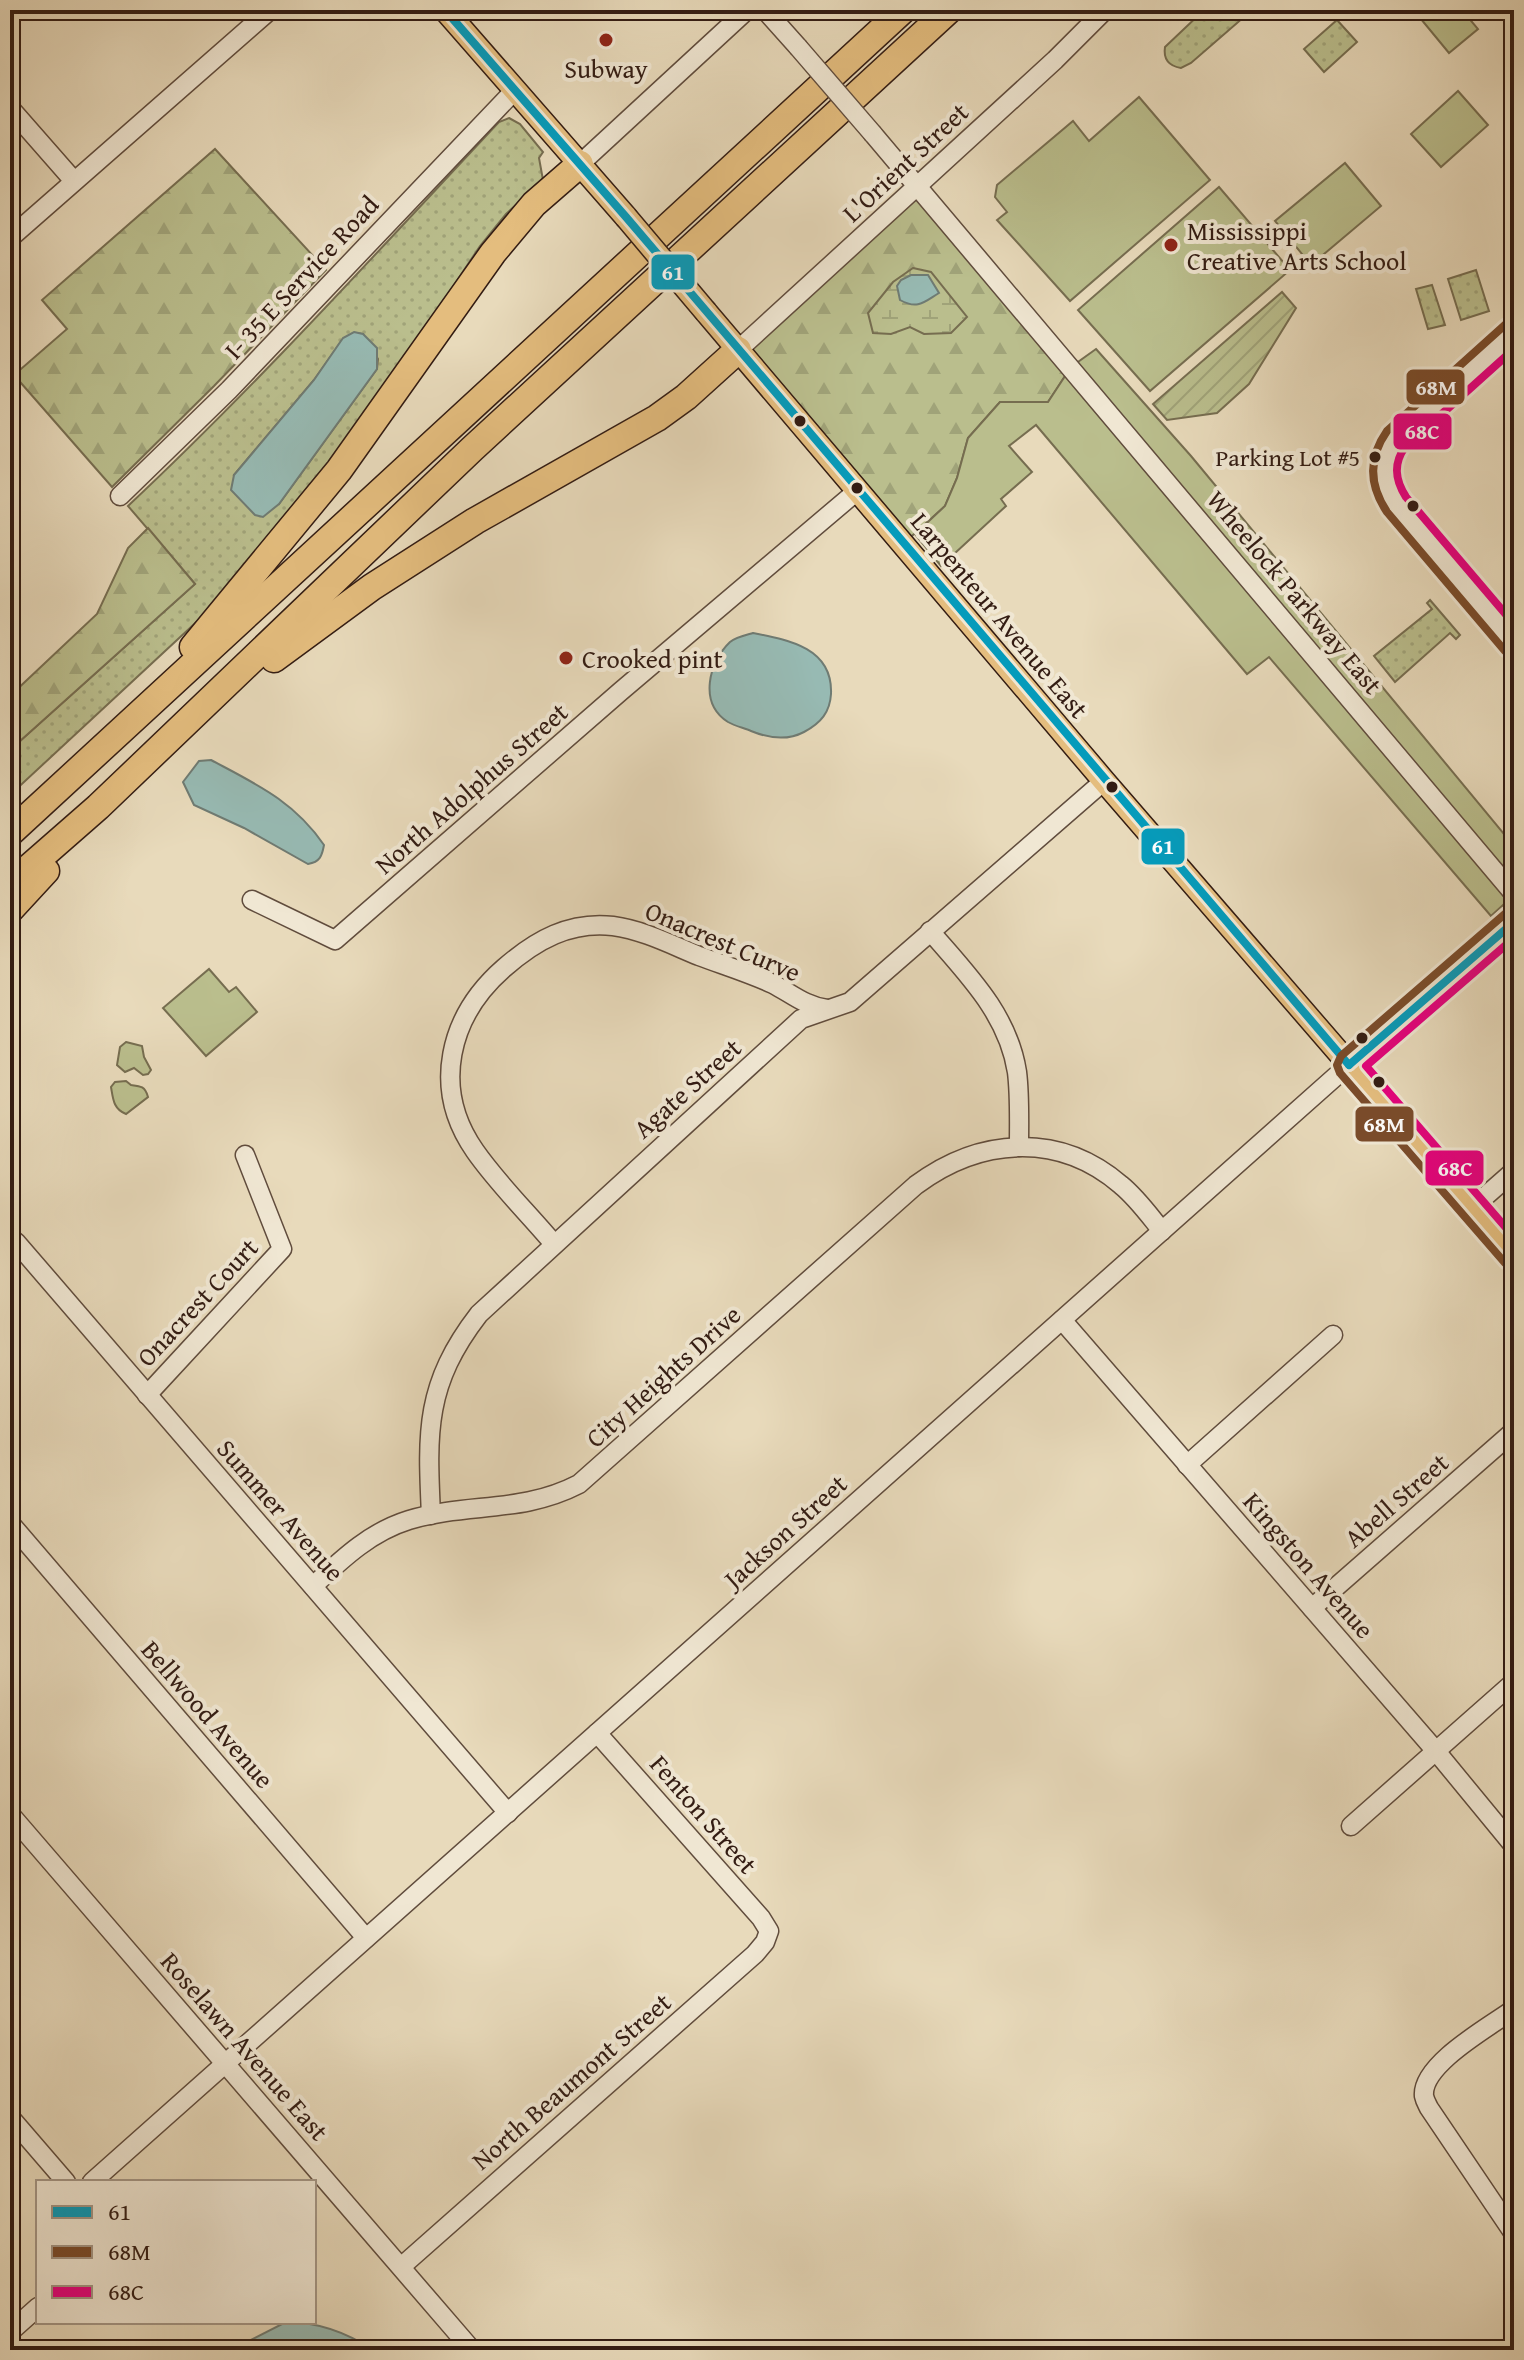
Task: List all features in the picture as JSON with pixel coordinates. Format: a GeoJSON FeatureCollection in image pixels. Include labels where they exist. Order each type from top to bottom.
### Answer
{"type":"FeatureCollection","features":[{"type":"Feature","properties":{"kind":"highway"},"geometry":{"type":"LineString","coordinates":[[10,833],[903,10]]}},
{"type":"Feature","properties":{"kind":"highway"},"geometry":{"type":"LineString","coordinates":[[10,884],[188,723],[472,449],[949,10]]}},
{"type":"Feature","properties":{"kind":"highway"},"geometry":{"type":"LineString","coordinates":[[126,727],[339,470],[493,253],[534,204],[580,164]]}},
{"type":"Feature","properties":{"kind":"highway"},"geometry":{"type":"LineString","coordinates":[[188,723],[372,587],[475,521],[657,418],[686,397],[738,350]]}},
{"type":"Feature","properties":{"kind":"highway"},"geometry":{"type":"LineString","coordinates":[[10,910],[98,807]]}},
{"type":"Feature","properties":{"kind":"main road","name":"Larpenteur Avenue East"},"geometry":{"type":"LineString","coordinates":[[445,10],[1514,1255]]}},
{"type":"Feature","properties":{"kind":"street"},"geometry":{"type":"LineString","coordinates":[[10,238],[270,10]]}},
{"type":"Feature","properties":{"kind":"street"},"geometry":{"type":"LineString","coordinates":[[580,164],[747,10]]}},
{"type":"Feature","properties":{"kind":"street","name":"Wheelock Parkway East"},"geometry":{"type":"LineString","coordinates":[[765,10],[1514,894]]}},
{"type":"Feature","properties":{"kind":"street","name":"L'Orient Street"},"geometry":{"type":"LineString","coordinates":[[738,350],[918,187],[1105,10]]}},
{"type":"Feature","properties":{"kind":"street","name":"I- 35 E Service Road"},"geometry":{"type":"LineString","coordinates":[[120,496],[229,390],[515,90]]}},
{"type":"Feature","properties":{"kind":"street"},"geometry":{"type":"LineString","coordinates":[[10,108],[74,181]]}},
{"type":"Feature","properties":{"kind":"street"},"geometry":{"type":"LineString","coordinates":[[1514,333],[1396,439],[1385,455],[1384,469],[1387,489],[1396,504],[1514,643]]}},
{"type":"Feature","properties":{"kind":"street","name":"North Adolphus Street"},"geometry":{"type":"LineString","coordinates":[[252,900],[335,940],[857,491]]}},
{"type":"Feature","properties":{"kind":"street","name":"Agate Street"},"geometry":{"type":"LineString","coordinates":[[431,1515],[430,1421],[441,1377],[450,1356],[479,1314],[801,1019],[850,1002],[1104,781]]}},
{"type":"Feature","properties":{"kind":"street","name":"Jackson Street"},"geometry":{"type":"LineString","coordinates":[[94,2180],[1514,922]]}},
{"type":"Feature","properties":{"kind":"street","name":"Onacrest Curve"},"geometry":{"type":"LineString","coordinates":[[554,1244],[475,1151],[460,1123],[452,1097],[451,1060],[460,1025],[482,989],[517,957],[549,936],[571,928],[612,926],[647,936],[772,984],[805,1004],[827,1009]]}},
{"type":"Feature","properties":{"kind":"street"},"geometry":{"type":"LineString","coordinates":[[930,931],[982,992],[1005,1029],[1017,1073],[1019,1147],[1064,1153],[1104,1172],[1129,1193],[1162,1231]]}},
{"type":"Feature","properties":{"kind":"street","name":"City Heights Drive"},"geometry":{"type":"LineString","coordinates":[[313,1586],[368,1539],[399,1524],[431,1515],[537,1501],[579,1484],[916,1185],[955,1160],[987,1150],[1019,1147]]}},
{"type":"Feature","properties":{"kind":"street","name":"Onacrest Court"},"geometry":{"type":"LineString","coordinates":[[147,1395],[282,1249],[245,1155]]}},
{"type":"Feature","properties":{"kind":"street"},"geometry":{"type":"LineString","coordinates":[[1473,1207],[1514,1171]]}},
{"type":"Feature","properties":{"kind":"street","name":"Summer Avenue"},"geometry":{"type":"LineString","coordinates":[[16,1242],[508,1813]]}},
{"type":"Feature","properties":{"kind":"street","name":"Kingston Avenue"},"geometry":{"type":"LineString","coordinates":[[1062,1320],[1435,1750],[1514,1846]]}},
{"type":"Feature","properties":{"kind":"street"},"geometry":{"type":"LineString","coordinates":[[1187,1465],[1333,1335]]}},
{"type":"Feature","properties":{"kind":"street","name":"Abell Street"},"geometry":{"type":"LineString","coordinates":[[1312,1608],[1514,1431]]}},
{"type":"Feature","properties":{"kind":"street","name":"Bellwood Avenue"},"geometry":{"type":"LineString","coordinates":[[10,1523],[366,1938]]}},
{"type":"Feature","properties":{"kind":"street"},"geometry":{"type":"LineString","coordinates":[[1351,1826],[1514,1682]]}},
{"type":"Feature","properties":{"kind":"street","name":"Fenton Street"},"geometry":{"type":"LineString","coordinates":[[597,1733],[761,1918],[769,1931]]}},
{"type":"Feature","properties":{"kind":"street","name":"Roselawn Avenue East"},"geometry":{"type":"LineString","coordinates":[[10,1814],[472,2350]]}},
{"type":"Feature","properties":{"kind":"street","name":"North Beaumont Street"},"geometry":{"type":"LineString","coordinates":[[402,2266],[755,1954],[769,1931]]}},
{"type":"Feature","properties":{"kind":"street"},"geometry":{"type":"LineString","coordinates":[[1514,2009],[1445,2059],[1432,2074],[1424,2096],[1514,2234]]}},
{"type":"Feature","properties":{"kind":"street"},"geometry":{"type":"LineString","coordinates":[[10,2117],[64,2180]]}},
{"type":"Feature","properties":{"kind":"street"},"geometry":{"type":"LineString","coordinates":[[10,2332],[36,2309]]}},
{"type":"Feature","properties":{"kind":"green space"},"geometry":{"type":"Polygon","coordinates":[[[1204,10],[1252,10],[1191,63],[1181,68],[1173,66],[1166,59],[1165,47],[1204,10]]]}},
{"type":"Feature","properties":{"kind":"green space"},"geometry":{"type":"Polygon","coordinates":[[[1419,10],[1462,10],[1478,29],[1449,53],[1416,13],[1419,10]]]}},
{"type":"Feature","properties":{"kind":"green space"},"geometry":{"type":"Polygon","coordinates":[[[1337,20],[1357,42],[1324,72],[1304,49],[1337,20]]]}},
{"type":"Feature","properties":{"kind":"green space"},"geometry":{"type":"Polygon","coordinates":[[[1458,91],[1488,125],[1441,167],[1411,134],[1458,91]]]}},
{"type":"Feature","properties":{"kind":"green space"},"geometry":{"type":"Polygon","coordinates":[[[1139,97],[1210,180],[1070,301],[997,220],[1007,212],[995,197],[997,185],[1073,121],[1089,141],[1139,97]]]}},
{"type":"Feature","properties":{"kind":"green space"},"geometry":{"type":"Polygon","coordinates":[[[509,118],[520,124],[543,152],[539,158],[543,180],[506,214],[480,246],[394,382],[233,588],[10,795],[10,750],[195,584],[128,506],[270,365],[499,122],[509,118]],[[354,333],[343,339],[314,380],[234,475],[279,504],[377,369],[378,359],[363,334],[354,333]]]}},
{"type":"Feature","properties":{"kind":"green space"},"geometry":{"type":"Polygon","coordinates":[[[215,149],[326,270],[112,487],[14,375],[67,329],[42,300],[215,149]]]}},
{"type":"Feature","properties":{"kind":"green space"},"geometry":{"type":"Polygon","coordinates":[[[1345,163],[1381,206],[1311,265],[1275,221],[1345,163]]]}},
{"type":"Feature","properties":{"kind":"green space"},"geometry":{"type":"Polygon","coordinates":[[[918,187],[1071,367],[1048,402],[1000,402],[968,438],[945,506],[903,544],[738,350],[918,187]]]}},
{"type":"Feature","properties":{"kind":"green space"},"geometry":{"type":"Polygon","coordinates":[[[1219,187],[1290,270],[1150,391],[1078,310],[1219,187]]]}},
{"type":"Feature","properties":{"kind":"green space"},"geometry":{"type":"Polygon","coordinates":[[[913,268],[931,272],[967,317],[951,333],[924,334],[910,327],[891,334],[873,333],[868,313],[893,282],[913,268]]]}},
{"type":"Feature","properties":{"kind":"green space"},"geometry":{"type":"Polygon","coordinates":[[[1476,270],[1489,311],[1461,320],[1448,279],[1476,270]]]}},
{"type":"Feature","properties":{"kind":"green space"},"geometry":{"type":"Polygon","coordinates":[[[1432,285],[1445,325],[1428,329],[1416,289],[1432,285]]]}},
{"type":"Feature","properties":{"kind":"green space"},"geometry":{"type":"Polygon","coordinates":[[[1282,292],[1296,308],[1249,384],[1217,413],[1167,420],[1153,404],[1282,292]]]}},
{"type":"Feature","properties":{"kind":"green space"},"geometry":{"type":"Polygon","coordinates":[[[1096,349],[1191,456],[1514,846],[1514,895],[1491,916],[1269,657],[1247,674],[1036,425],[1009,446],[1032,472],[1001,499],[1006,506],[941,566],[915,534],[945,506],[968,438],[1000,402],[1048,402],[1071,367],[1096,349]]]}},
{"type":"Feature","properties":{"kind":"green space"},"geometry":{"type":"Polygon","coordinates":[[[148,528],[195,584],[10,750],[10,696],[97,614],[128,548],[148,528]]]}},
{"type":"Feature","properties":{"kind":"green space"},"geometry":{"type":"Polygon","coordinates":[[[1430,600],[1460,635],[1456,639],[1450,633],[1395,682],[1374,656],[1432,609],[1427,603],[1430,600]]]}},
{"type":"Feature","properties":{"kind":"green space"},"geometry":{"type":"Polygon","coordinates":[[[209,969],[229,992],[236,987],[257,1012],[206,1056],[163,1008],[209,969]]]}},
{"type":"Feature","properties":{"kind":"green space"},"geometry":{"type":"Polygon","coordinates":[[[126,1042],[142,1046],[151,1070],[148,1074],[143,1075],[134,1068],[125,1072],[117,1065],[120,1047],[126,1042]]]}},
{"type":"Feature","properties":{"kind":"green space"},"geometry":{"type":"Polygon","coordinates":[[[126,1081],[140,1086],[148,1097],[126,1114],[116,1106],[111,1087],[115,1082],[126,1081]]]}},
{"type":"Feature","properties":{"kind":"water"},"geometry":{"type":"Polygon","coordinates":[[[911,275],[928,275],[939,293],[916,305],[900,300],[897,286],[911,275]]]}},
{"type":"Feature","properties":{"kind":"water"},"geometry":{"type":"Polygon","coordinates":[[[354,332],[363,334],[377,348],[377,369],[279,504],[263,517],[255,515],[231,490],[234,475],[314,380],[343,338],[354,332]]]}},
{"type":"Feature","properties":{"kind":"water"},"geometry":{"type":"Polygon","coordinates":[[[753,633],[794,643],[817,656],[825,666],[830,678],[829,706],[820,721],[798,735],[771,737],[757,733],[728,722],[713,704],[710,682],[717,660],[730,642],[753,633]]]}},
{"type":"Feature","properties":{"kind":"water"},"geometry":{"type":"Polygon","coordinates":[[[211,760],[273,795],[300,817],[324,845],[318,860],[308,864],[244,828],[194,805],[183,782],[199,761],[211,760]]]}},
{"type":"Feature","properties":{"kind":"water"},"geometry":{"type":"Polygon","coordinates":[[[282,2324],[309,2324],[331,2329],[373,2350],[231,2350],[282,2324]]]}},
{"type":"Feature","properties":{"kind":"transit line","name":"61"},"geometry":{"type":"LineString","coordinates":[[445,10],[626,217],[1349,1065]]}},
{"type":"Feature","properties":{"kind":"transit line","name":"68M"},"geometry":{"type":"LineString","coordinates":[[1505,651],[1387,512],[1377,492],[1373,472],[1376,451],[1387,431],[1506,324]]}},
{"type":"Feature","properties":{"kind":"transit line","name":"68C"},"geometry":{"type":"LineString","coordinates":[[1514,349],[1405,447],[1397,472],[1406,497],[1514,624]]}},
{"type":"Feature","properties":{"kind":"transit line","name":"68M"},"geometry":{"type":"LineString","coordinates":[[1505,1263],[1340,1073],[1337,1065],[1341,1056],[1506,913]]}},
{"type":"Feature","properties":{"kind":"transit line","name":"61"},"geometry":{"type":"LineString","coordinates":[[1349,1065],[1514,922]]}},
{"type":"Feature","properties":{"kind":"transit line","name":"68C"},"geometry":{"type":"LineString","coordinates":[[1514,938],[1366,1066],[1514,1237]]}},
{"type":"Feature","properties":{"kind":"place","name":"Subway"},"geometry":{"type":"Point","coordinates":[606,40]}},
{"type":"Feature","properties":{"kind":"place","name":"Mississippi Creative Arts School"},"geometry":{"type":"Point","coordinates":[1171,245]}},
{"type":"Feature","properties":{"kind":"place","name":"Parking Lot #5"},"geometry":{"type":"Point","coordinates":[1375,457]}},
{"type":"Feature","properties":{"kind":"place","name":"Crooked pint"},"geometry":{"type":"Point","coordinates":[566,658]}}]}
